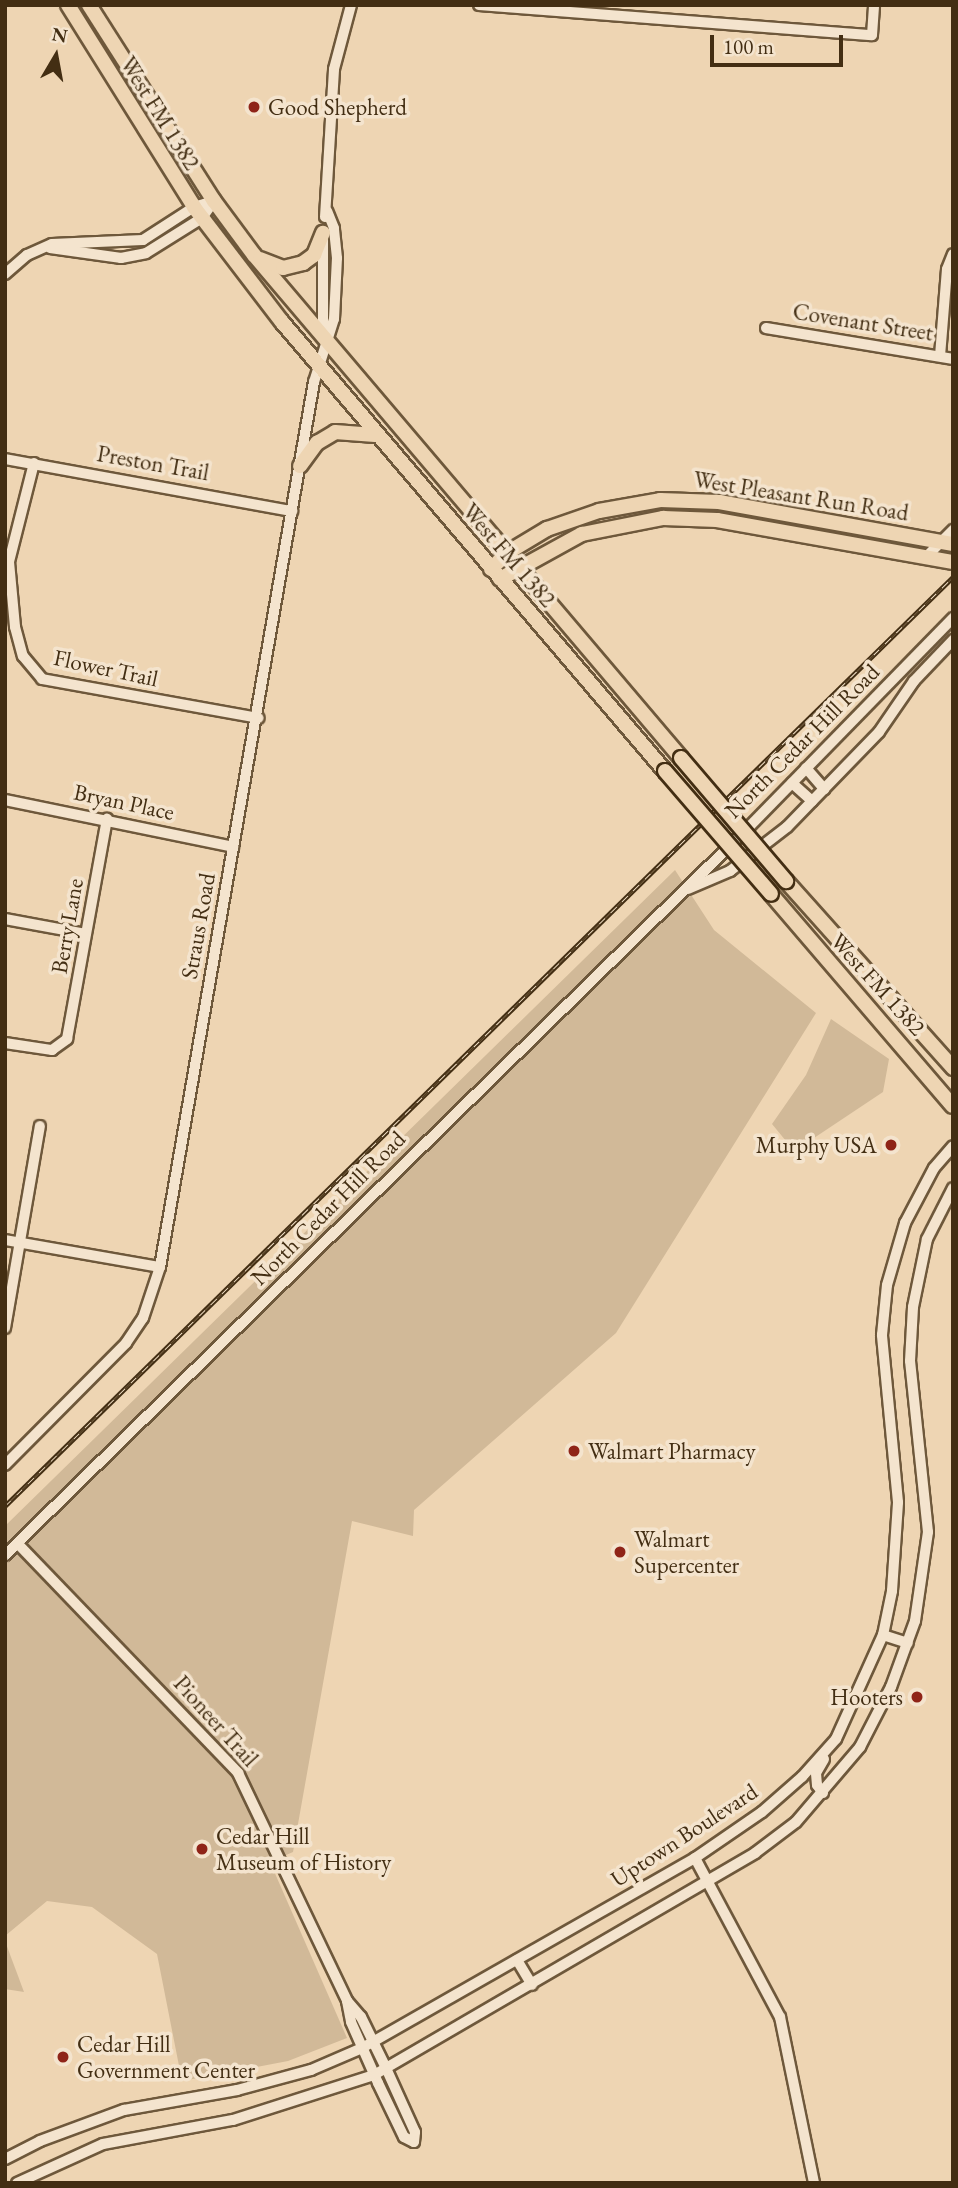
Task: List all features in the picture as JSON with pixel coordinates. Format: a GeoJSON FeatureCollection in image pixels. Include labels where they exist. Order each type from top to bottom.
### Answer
{"type":"FeatureCollection","features":[{"type":"Feature","properties":{"kind":"main road","name":"West FM 1382"},"geometry":{"type":"LineString","coordinates":[[68,5],[198,212],[317,367],[953,1106]]}},
{"type":"Feature","properties":{"kind":"main road","name":"West FM 1382"},"geometry":{"type":"LineString","coordinates":[[89,5],[214,201],[254,255],[324,341],[786,881],[953,1068]]}},
{"type":"Feature","properties":{"kind":"main road"},"geometry":{"type":"LineString","coordinates":[[254,255],[272,265],[293,267],[314,254],[323,233]]}},
{"type":"Feature","properties":{"kind":"main road"},"geometry":{"type":"LineString","coordinates":[[300,466],[317,443],[335,432],[375,435]]}},
{"type":"Feature","properties":{"kind":"main road","name":"West Pleasant Run Road"},"geometry":{"type":"LineString","coordinates":[[495,574],[507,553],[547,529],[599,511],[660,500],[719,502],[947,543]]}},
{"type":"Feature","properties":{"kind":"main road","name":"West Pleasant Run Road"},"geometry":{"type":"LineString","coordinates":[[495,574],[519,566],[582,534],[663,518],[717,520],[953,562]]}},
{"type":"Feature","properties":{"kind":"street"},"geometry":{"type":"LineString","coordinates":[[324,341],[323,233],[327,211],[334,69],[351,5]]}},
{"type":"Feature","properties":{"kind":"street"},"geometry":{"type":"LineString","coordinates":[[480,5],[872,35],[874,5]]}},
{"type":"Feature","properties":{"kind":"street"},"geometry":{"type":"LineString","coordinates":[[5,274],[43,247],[77,240],[143,240],[214,201]]}},
{"type":"Feature","properties":{"kind":"street"},"geometry":{"type":"LineString","coordinates":[[324,341],[334,319],[338,278],[334,228],[327,211]]}},
{"type":"Feature","properties":{"kind":"street"},"geometry":{"type":"LineString","coordinates":[[940,356],[953,254]]}},
{"type":"Feature","properties":{"kind":"street","name":"Covenant Street"},"geometry":{"type":"LineString","coordinates":[[766,328],[953,359]]}},
{"type":"Feature","properties":{"kind":"street","name":"Straus Road"},"geometry":{"type":"LineString","coordinates":[[5,1465],[126,1343],[143,1318],[160,1267],[233,847],[259,718],[317,367],[324,341]]}},
{"type":"Feature","properties":{"kind":"street","name":"Preston Trail"},"geometry":{"type":"LineString","coordinates":[[5,458],[292,511]]}},
{"type":"Feature","properties":{"kind":"street","name":"Flower Trail"},"geometry":{"type":"LineString","coordinates":[[34,463],[9,562],[15,626],[23,656],[42,679],[259,718]]}},
{"type":"Feature","properties":{"kind":"street"},"geometry":{"type":"LineString","coordinates":[[927,556],[947,543],[953,530]]}},
{"type":"Feature","properties":{"kind":"street","name":"North Cedar Hill Road"},"geometry":{"type":"LineString","coordinates":[[5,1555],[792,783],[953,618]]}},
{"type":"Feature","properties":{"kind":"street","name":"North Cedar Hill Road"},"geometry":{"type":"LineString","coordinates":[[681,892],[730,871],[812,801],[879,732],[914,681],[953,640]]}},
{"type":"Feature","properties":{"kind":"street"},"geometry":{"type":"LineString","coordinates":[[806,768],[824,789]]}},
{"type":"Feature","properties":{"kind":"street"},"geometry":{"type":"LineString","coordinates":[[792,783],[812,801]]}},
{"type":"Feature","properties":{"kind":"street","name":"Bryan Place"},"geometry":{"type":"LineString","coordinates":[[5,800],[233,847]]}},
{"type":"Feature","properties":{"kind":"street","name":"Berry Lane"},"geometry":{"type":"LineString","coordinates":[[5,1043],[52,1050],[67,1039],[107,819]]}},
{"type":"Feature","properties":{"kind":"street"},"geometry":{"type":"LineString","coordinates":[[5,919],[86,934]]}},
{"type":"Feature","properties":{"kind":"street"},"geometry":{"type":"LineString","coordinates":[[5,1328],[40,1126]]}},
{"type":"Feature","properties":{"kind":"street","name":"Uptown Boulevard"},"geometry":{"type":"LineString","coordinates":[[5,2159],[124,2110],[237,2090],[311,2070],[362,2048],[695,1858],[762,1812],[836,1739],[883,1635],[892,1591],[898,1502],[882,1335],[887,1286],[905,1223],[934,1168],[953,1146]]}},
{"type":"Feature","properties":{"kind":"street"},"geometry":{"type":"LineString","coordinates":[[18,2183],[103,2144],[233,2120],[374,2075],[755,1853],[796,1822],[860,1748],[908,1643],[920,1601],[928,1532],[910,1361],[913,1307],[927,1239],[953,1188]]}},
{"type":"Feature","properties":{"kind":"street"},"geometry":{"type":"LineString","coordinates":[[5,1240],[160,1267]]}},
{"type":"Feature","properties":{"kind":"street","name":"Pioneer Trail"},"geometry":{"type":"LineString","coordinates":[[18,1544],[238,1773],[347,2001],[386,2068],[415,2132],[414,2142],[404,2137],[374,2075],[347,2001]]}},
{"type":"Feature","properties":{"kind":"street"},"geometry":{"type":"LineString","coordinates":[[883,1635],[908,1643]]}},
{"type":"Feature","properties":{"kind":"street"},"geometry":{"type":"LineString","coordinates":[[823,1793],[817,1786],[816,1773],[836,1739]]}},
{"type":"Feature","properties":{"kind":"street"},"geometry":{"type":"LineString","coordinates":[[695,1858],[780,2017],[814,2183]]}},
{"type":"Feature","properties":{"kind":"street"},"geometry":{"type":"LineString","coordinates":[[517,1960],[532,1985]]}},
{"type":"Feature","properties":{"kind":"shaded area"},"geometry":{"type":"Polygon","coordinates":[[[675,870],[714,930],[816,1013],[616,1333],[414,1510],[413,1536],[352,1521],[293,1852],[270,1862],[347,2038],[288,2061],[182,2081],[157,1954],[92,1907],[47,1901],[5,1936],[5,1526],[675,870]]]}},
{"type":"Feature","properties":{"kind":"shaded area"},"geometry":{"type":"Polygon","coordinates":[[[831,1019],[889,1059],[883,1092],[808,1142],[786,1141],[772,1124],[806,1075],[831,1019]]]}},
{"type":"Feature","properties":{"kind":"shaded area"},"geometry":{"type":"Polygon","coordinates":[[[5,1941],[24,1992],[5,1989],[5,1941]]]}},
{"type":"Feature","properties":{"kind":"railway"},"geometry":{"type":"LineString","coordinates":[[5,1506],[953,577]]}},
{"type":"Feature","properties":{"kind":"place","name":"Good Shepherd"},"geometry":{"type":"Point","coordinates":[254,107]}},
{"type":"Feature","properties":{"kind":"place","name":"Murphy USA"},"geometry":{"type":"Point","coordinates":[891,1145]}},
{"type":"Feature","properties":{"kind":"place","name":"Walmart Pharmacy"},"geometry":{"type":"Point","coordinates":[574,1451]}},
{"type":"Feature","properties":{"kind":"place","name":"Walmart Supercenter"},"geometry":{"type":"Point","coordinates":[620,1552]}},
{"type":"Feature","properties":{"kind":"place","name":"Hooters"},"geometry":{"type":"Point","coordinates":[917,1697]}},
{"type":"Feature","properties":{"kind":"place","name":"Cedar Hill Museum of History"},"geometry":{"type":"Point","coordinates":[202,1849]}},
{"type":"Feature","properties":{"kind":"place","name":"Cedar Hill Government Center"},"geometry":{"type":"Point","coordinates":[63,2057]}}]}
